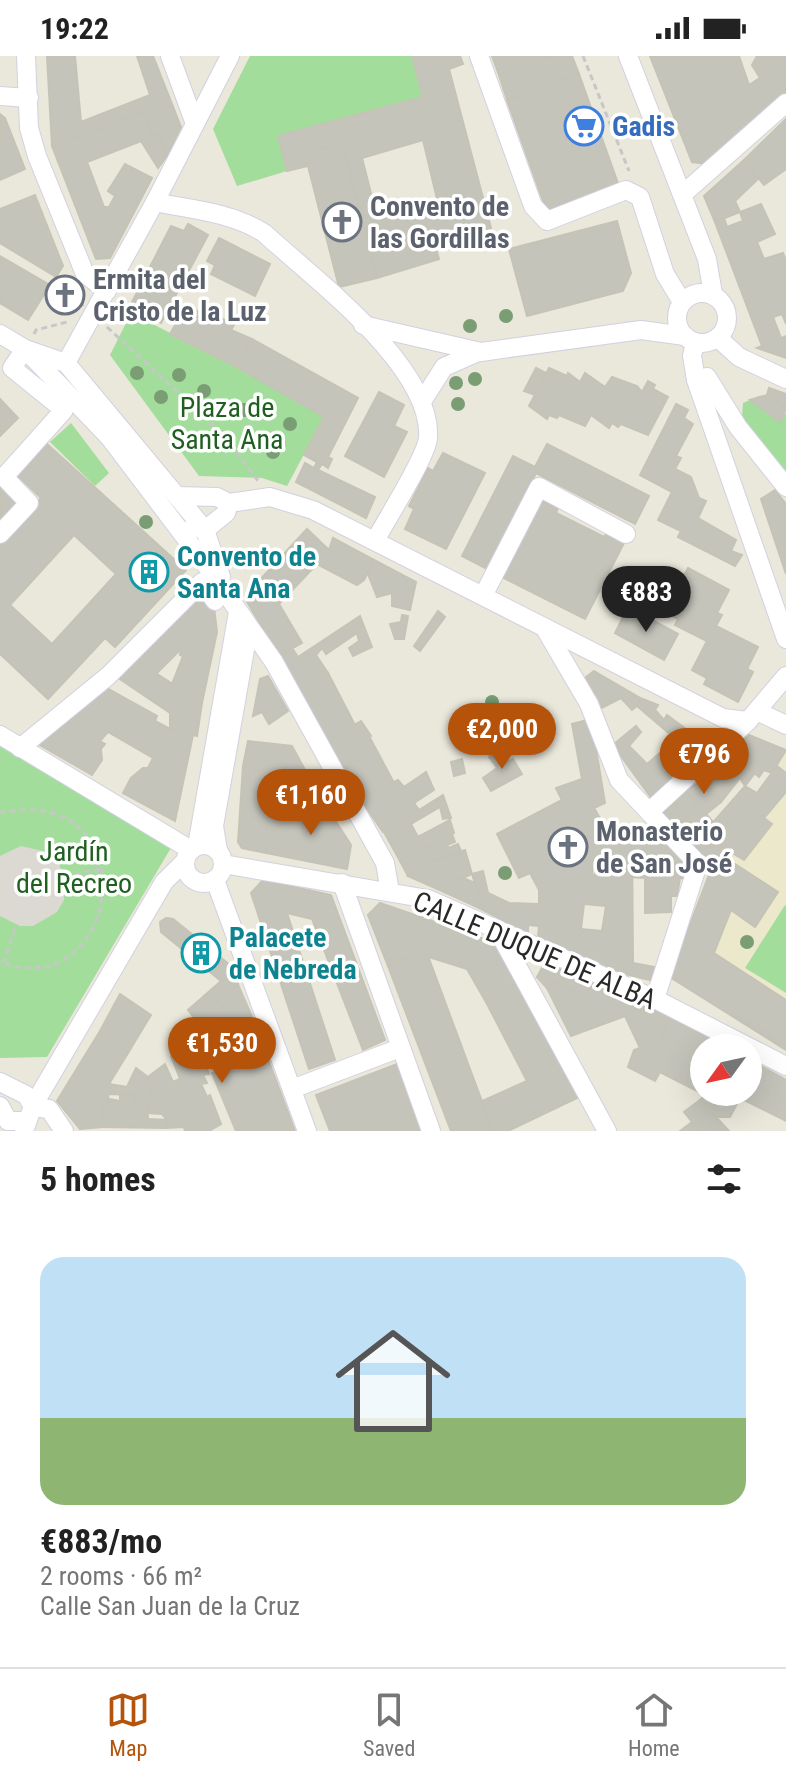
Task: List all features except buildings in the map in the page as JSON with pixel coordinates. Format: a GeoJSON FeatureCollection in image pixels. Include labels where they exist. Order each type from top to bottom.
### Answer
{"type":"FeatureCollection","features":[{"type":"Feature","properties":{"kind":"street"},"geometry":{"type":"LineString","coordinates":[[26,56],[29,128],[85,274],[107,291]]}},
{"type":"Feature","properties":{"kind":"street"},"geometry":{"type":"LineString","coordinates":[[170,56],[195,124]]}},
{"type":"Feature","properties":{"kind":"street"},"geometry":{"type":"LineString","coordinates":[[66,363],[155,202],[230,56]]}},
{"type":"Feature","properties":{"kind":"street"},"geometry":{"type":"LineString","coordinates":[[479,56],[533,206],[547,221],[626,190],[640,197],[665,274],[680,307],[678,325],[690,339],[696,380],[786,639]]}},
{"type":"Feature","properties":{"kind":"street"},"geometry":{"type":"LineString","coordinates":[[628,56],[707,259],[713,294]]}},
{"type":"Feature","properties":{"kind":"street"},"geometry":{"type":"LineString","coordinates":[[0,96],[29,98]]}},
{"type":"Feature","properties":{"kind":"street"},"geometry":{"type":"LineString","coordinates":[[683,194],[786,103]]}},
{"type":"Feature","properties":{"kind":"street"},"geometry":{"type":"LineString","coordinates":[[155,202],[245,220],[264,233],[404,366],[423,400],[428,438],[375,541]]}},
{"type":"Feature","properties":{"kind":"street"},"geometry":{"type":"LineString","coordinates":[[641,330],[680,307],[692,295],[713,294],[723,302],[728,315],[727,327],[718,338]]}},
{"type":"Feature","properties":{"kind":"street"},"geometry":{"type":"LineString","coordinates":[[363,325],[481,352]]}},
{"type":"Feature","properties":{"kind":"street"},"geometry":{"type":"LineString","coordinates":[[423,400],[444,367],[461,357],[641,330],[690,339],[718,338],[748,363],[786,379]]}},
{"type":"Feature","properties":{"kind":"street"},"geometry":{"type":"LineString","coordinates":[[0,334],[25,349],[66,363],[205,530],[238,612],[214,826],[219,865],[307,1131]]}},
{"type":"Feature","properties":{"kind":"street"},"geometry":{"type":"LineString","coordinates":[[25,349],[83,406],[110,438],[274,662],[385,863],[390,892]]}},
{"type":"Feature","properties":{"kind":"street"},"geometry":{"type":"LineString","coordinates":[[0,534],[29,503],[4,477],[64,410],[12,368],[25,349]]}},
{"type":"Feature","properties":{"kind":"street"},"geometry":{"type":"LineString","coordinates":[[66,363],[83,406]]}},
{"type":"Feature","properties":{"kind":"street"},"geometry":{"type":"LineString","coordinates":[[696,380],[707,377],[738,427],[786,487]]}},
{"type":"Feature","properties":{"kind":"street"},"geometry":{"type":"LineString","coordinates":[[110,438],[132,457],[185,523],[205,530]]}},
{"type":"Feature","properties":{"kind":"street"},"geometry":{"type":"LineString","coordinates":[[483,596],[539,487],[626,534]]}},
{"type":"Feature","properties":{"kind":"street"},"geometry":{"type":"LineString","coordinates":[[177,496],[217,497],[229,503],[270,497],[313,510],[723,718],[754,717],[786,725]]}},
{"type":"Feature","properties":{"kind":"street"},"geometry":{"type":"LineString","coordinates":[[205,530],[226,513],[229,503]]}},
{"type":"Feature","properties":{"kind":"street"},"geometry":{"type":"LineString","coordinates":[[20,748],[108,676],[202,582],[215,602],[238,612]]}},
{"type":"Feature","properties":{"kind":"street"},"geometry":{"type":"LineString","coordinates":[[219,865],[205,884],[194,881],[187,872],[238,612]]}},
{"type":"Feature","properties":{"kind":"street"},"geometry":{"type":"LineString","coordinates":[[544,627],[589,704],[619,780],[698,864],[655,999]]}},
{"type":"Feature","properties":{"kind":"street"},"geometry":{"type":"LineString","coordinates":[[649,812],[754,717],[786,676]]}},
{"type":"Feature","properties":{"kind":"street"},"geometry":{"type":"LineString","coordinates":[[0,735],[191,853]]}},
{"type":"Feature","properties":{"kind":"street"},"geometry":{"type":"LineString","coordinates":[[16,1109],[58,1066],[157,900],[164,882],[191,853],[208,845],[219,865]]}},
{"type":"Feature","properties":{"kind":"street","name":"CALLE DUQUE DE ALBA"},"geometry":{"type":"LineString","coordinates":[[219,865],[428,899],[655,999],[786,1066]]}},
{"type":"Feature","properties":{"kind":"street"},"geometry":{"type":"LineString","coordinates":[[157,900],[194,881]]}},
{"type":"Feature","properties":{"kind":"street"},"geometry":{"type":"LineString","coordinates":[[342,883],[431,1131]]}},
{"type":"Feature","properties":{"kind":"street"},"geometry":{"type":"LineString","coordinates":[[497,929],[606,1128]]}},
{"type":"Feature","properties":{"kind":"street"},"geometry":{"type":"LineString","coordinates":[[292,1089],[400,1048]]}},
{"type":"Feature","properties":{"kind":"street"},"geometry":{"type":"LineString","coordinates":[[16,1109],[49,1109],[64,1131]]}},
{"type":"Feature","properties":{"kind":"path"},"geometry":{"type":"LineString","coordinates":[[583,56],[640,197]]}},
{"type":"Feature","properties":{"kind":"path"},"geometry":{"type":"LineString","coordinates":[[612,127],[650,110]]}},
{"type":"Feature","properties":{"kind":"path"},"geometry":{"type":"LineString","coordinates":[[25,349],[36,330],[65,324],[85,308],[226,437],[270,497]]}},
{"type":"Feature","properties":{"kind":"path"},"geometry":{"type":"LineString","coordinates":[[0,813],[22,808],[49,812],[73,824],[91,844],[103,868],[105,892],[100,915],[89,936],[72,952],[51,963],[28,967],[2,963],[16,924]]}},
{"type":"Feature","properties":{"kind":"path"},"geometry":{"type":"LineString","coordinates":[[65,877],[103,868]]}},
{"type":"Feature","properties":{"kind":"shaded area"},"geometry":{"type":"Polygon","coordinates":[[[786,754],[786,1050],[670,977],[712,867],[717,870],[730,853],[702,835],[745,786],[757,793],[786,754]]]}},
{"type":"Feature","properties":{"kind":"shaded area"},"geometry":{"type":"Polygon","coordinates":[[[21,846],[47,852],[57,861],[65,877],[64,900],[57,912],[33,926],[20,926],[0,916],[0,856],[21,846]]]}},
{"type":"Feature","properties":{"kind":"green space"},"geometry":{"type":"Polygon","coordinates":[[[250,56],[412,56],[423,97],[278,137],[287,171],[237,186],[213,129],[250,56]]]}},
{"type":"Feature","properties":{"kind":"green space","name":"Plaza de Santa Ana"},"geometry":{"type":"Polygon","coordinates":[[[131,313],[237,367],[324,417],[287,486],[262,478],[199,476],[110,355],[131,313]]]}},
{"type":"Feature","properties":{"kind":"green space"},"geometry":{"type":"Polygon","coordinates":[[[759,396],[786,414],[786,471],[742,417],[743,403],[759,396]]]}},
{"type":"Feature","properties":{"kind":"green space"},"geometry":{"type":"Polygon","coordinates":[[[71,423],[109,473],[95,486],[50,442],[71,423]]]}},
{"type":"Feature","properties":{"kind":"green space","name":"Jardín del Recreo"},"geometry":{"type":"Polygon","coordinates":[[[0,733],[175,841],[47,1057],[0,1058],[0,733]]]}},
{"type":"Feature","properties":{"kind":"green space"},"geometry":{"type":"Polygon","coordinates":[[[786,906],[786,993],[745,968],[786,906]]]}},
{"type":"Feature","properties":{"kind":"place","name":"Gadis"},"geometry":{"type":"Point","coordinates":[584,126]}},
{"type":"Feature","properties":{"kind":"place","name":"Convento de las Gordillas"},"geometry":{"type":"Point","coordinates":[342,222]}},
{"type":"Feature","properties":{"kind":"place","name":"Ermita del Cristo de la Luz"},"geometry":{"type":"Point","coordinates":[65,295]}},
{"type":"Feature","properties":{"kind":"place","name":"Convento de Santa Ana"},"geometry":{"type":"Point","coordinates":[149,572]}},
{"type":"Feature","properties":{"kind":"place","name":"Monasterio de San José"},"geometry":{"type":"Point","coordinates":[568,847]}},
{"type":"Feature","properties":{"kind":"place","name":"Palacete de Nebreda"},"geometry":{"type":"Point","coordinates":[201,953]}}]}
